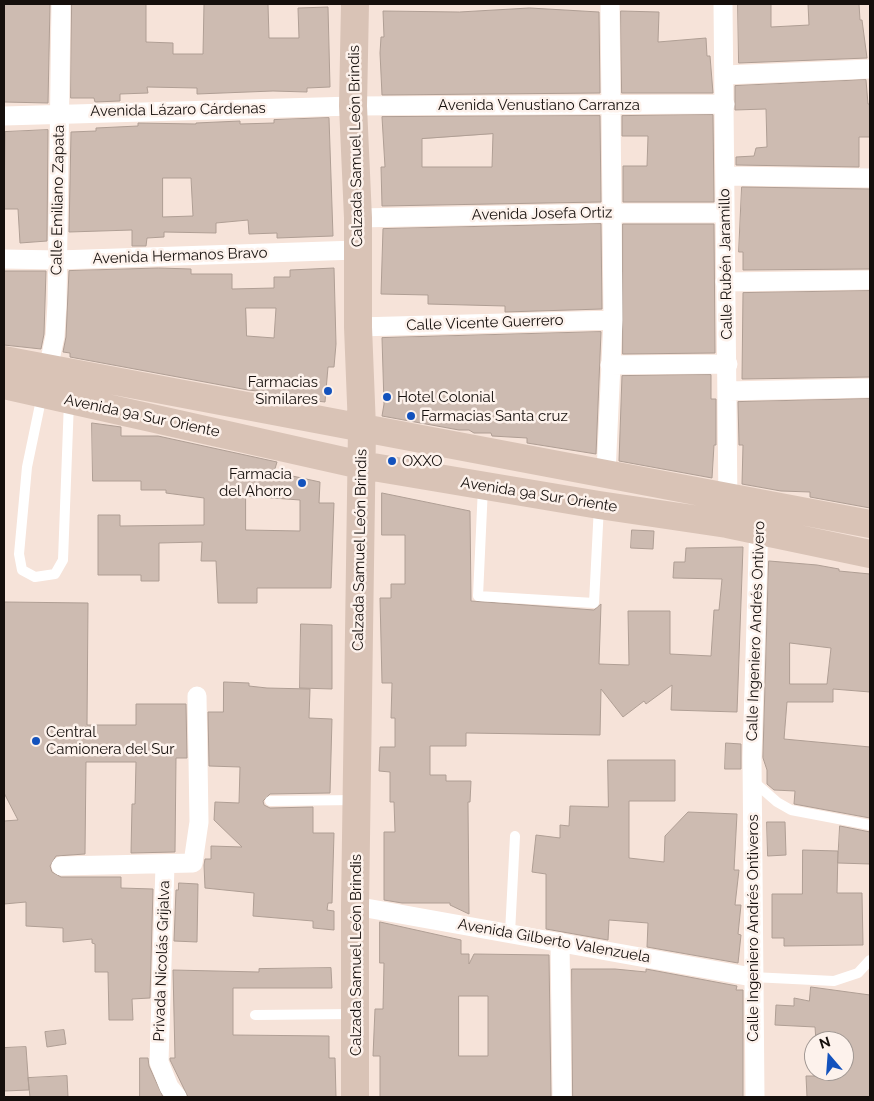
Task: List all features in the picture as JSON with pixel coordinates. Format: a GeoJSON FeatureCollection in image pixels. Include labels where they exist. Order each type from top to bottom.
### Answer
{"type":"FeatureCollection","features":[{"type":"Feature","properties":{"kind":"main road","name":"Calzada Samuel León Brindis"},"geometry":{"type":"LineString","coordinates":[[355,4],[353,106],[358,218],[358,327],[362,428],[356,800],[355,1097]]}},
{"type":"Feature","properties":{"kind":"main road","name":"Avenida 9a Sur Oriente"},"geometry":{"type":"LineString","coordinates":[[4,360],[62,385],[361,465],[599,505],[727,524],[760,517],[870,524]]}},
{"type":"Feature","properties":{"kind":"main road","name":"Avenida 9a Sur Oriente"},"geometry":{"type":"LineString","coordinates":[[4,385],[62,385],[362,428],[729,497],[760,517],[870,554]]}},
{"type":"Feature","properties":{"kind":"street","name":"Calle Emiliano Zapata"},"geometry":{"type":"LineString","coordinates":[[61,4],[58,260],[55,336],[62,385]]}},
{"type":"Feature","properties":{"kind":"street"},"geometry":{"type":"LineString","coordinates":[[606,473],[613,320],[610,4]]}},
{"type":"Feature","properties":{"kind":"street","name":"Calle Rubén Jaramillo"},"geometry":{"type":"LineString","coordinates":[[723,4],[728,364],[729,497],[727,524]]}},
{"type":"Feature","properties":{"kind":"street"},"geometry":{"type":"LineString","coordinates":[[725,76],[870,70]]}},
{"type":"Feature","properties":{"kind":"street","name":"Avenida Venustiano Carranza"},"geometry":{"type":"LineString","coordinates":[[353,106],[724,104]]}},
{"type":"Feature","properties":{"kind":"street","name":"Avenida Lázaro Cárdenas"},"geometry":{"type":"LineString","coordinates":[[4,116],[353,106]]}},
{"type":"Feature","properties":{"kind":"street"},"geometry":{"type":"LineString","coordinates":[[725,176],[870,178]]}},
{"type":"Feature","properties":{"kind":"street","name":"Avenida Josefa Ortiz"},"geometry":{"type":"LineString","coordinates":[[358,218],[611,213],[726,214]]}},
{"type":"Feature","properties":{"kind":"street","name":"Avenida Hermanos Bravo"},"geometry":{"type":"LineString","coordinates":[[4,259],[58,260],[357,250]]}},
{"type":"Feature","properties":{"kind":"street"},"geometry":{"type":"LineString","coordinates":[[726,282],[870,280]]}},
{"type":"Feature","properties":{"kind":"street","name":"Calle Vicente Guerrero"},"geometry":{"type":"LineString","coordinates":[[358,327],[613,320]]}},
{"type":"Feature","properties":{"kind":"street"},"geometry":{"type":"LineString","coordinates":[[610,365],[728,364]]}},
{"type":"Feature","properties":{"kind":"street"},"geometry":{"type":"LineString","coordinates":[[727,391],[870,388]]}},
{"type":"Feature","properties":{"kind":"street","name":"Calle Ingeniero Andrés Ontivero"},"geometry":{"type":"LineString","coordinates":[[752,758],[760,517]]}},
{"type":"Feature","properties":{"kind":"street"},"geometry":{"type":"LineString","coordinates":[[165,865],[193,863],[196,849],[199,822],[197,696]]}},
{"type":"Feature","properties":{"kind":"street","name":"Calle Ingeniero Andrés Ontiveros"},"geometry":{"type":"LineString","coordinates":[[752,758],[754,1097]]}},
{"type":"Feature","properties":{"kind":"street","name":"Privada Nicolás Grijalva"},"geometry":{"type":"LineString","coordinates":[[61,866],[165,865],[159,1062],[169,1087],[177,1097]]}},
{"type":"Feature","properties":{"kind":"street","name":"Avenida Gilberto Valenzuela"},"geometry":{"type":"LineString","coordinates":[[355,906],[752,977]]}},
{"type":"Feature","properties":{"kind":"street"},"geometry":{"type":"LineString","coordinates":[[560,942],[562,1097]]}},
{"type":"Feature","properties":{"kind":"lane"},"geometry":{"type":"LineString","coordinates":[[62,385],[63,560],[56,574],[35,577],[22,570],[19,554],[27,467],[62,385]]}},
{"type":"Feature","properties":{"kind":"lane"},"geometry":{"type":"LineString","coordinates":[[483,486],[478,596],[594,603],[599,505]]}},
{"type":"Feature","properties":{"kind":"lane"},"geometry":{"type":"LineString","coordinates":[[752,781],[777,802],[791,810],[870,825]]}},
{"type":"Feature","properties":{"kind":"lane"},"geometry":{"type":"LineString","coordinates":[[270,801],[356,800]]}},
{"type":"Feature","properties":{"kind":"lane"},"geometry":{"type":"LineString","coordinates":[[510,933],[514,836]]}},
{"type":"Feature","properties":{"kind":"lane"},"geometry":{"type":"LineString","coordinates":[[752,977],[834,981],[858,973],[870,960]]}},
{"type":"Feature","properties":{"kind":"lane"},"geometry":{"type":"LineString","coordinates":[[255,1015],[355,1014]]}},
{"type":"Feature","properties":{"kind":"building"},"geometry":{"type":"Polygon","coordinates":[[[4,4],[50,4],[48,103],[4,102],[4,4]]]}},
{"type":"Feature","properties":{"kind":"building"},"geometry":{"type":"Polygon","coordinates":[[[72,4],[146,4],[146,42],[173,43],[173,54],[203,54],[204,4],[268,4],[269,38],[299,38],[298,8],[328,7],[330,87],[307,88],[307,92],[273,91],[197,94],[197,88],[147,87],[148,93],[120,94],[120,101],[95,102],[94,98],[71,98],[72,4]]]}},
{"type":"Feature","properties":{"kind":"building"},"geometry":{"type":"Polygon","coordinates":[[[738,4],[771,4],[771,27],[809,25],[808,4],[859,4],[867,58],[739,63],[738,4]]]}},
{"type":"Feature","properties":{"kind":"building"},"geometry":{"type":"Polygon","coordinates":[[[530,8],[599,12],[600,93],[382,95],[380,53],[381,37],[384,37],[383,11],[459,12],[530,8]]]}},
{"type":"Feature","properties":{"kind":"building"},"geometry":{"type":"Polygon","coordinates":[[[621,11],[659,12],[658,42],[706,38],[707,56],[710,56],[713,93],[622,93],[621,11]]]}},
{"type":"Feature","properties":{"kind":"building"},"geometry":{"type":"Polygon","coordinates":[[[866,80],[868,104],[870,104],[870,137],[859,137],[859,167],[736,165],[736,157],[754,156],[756,148],[767,147],[766,109],[735,110],[735,86],[866,80]]]}},
{"type":"Feature","properties":{"kind":"building"},"geometry":{"type":"Polygon","coordinates":[[[713,115],[714,202],[623,202],[623,166],[647,166],[648,136],[622,136],[622,116],[713,115]]]}},
{"type":"Feature","properties":{"kind":"building"},"geometry":{"type":"Polygon","coordinates":[[[600,116],[601,202],[382,206],[381,167],[385,167],[382,117],[600,116]],[[493,134],[422,139],[422,167],[492,167],[493,134]]]}},
{"type":"Feature","properties":{"kind":"building"},"geometry":{"type":"Polygon","coordinates":[[[329,118],[333,236],[277,238],[277,233],[249,234],[248,220],[216,223],[216,233],[164,232],[164,237],[147,238],[146,246],[132,246],[132,230],[69,232],[71,132],[96,131],[96,128],[138,126],[138,123],[196,124],[240,121],[240,124],[274,123],[274,120],[329,118]],[[163,178],[163,217],[193,216],[191,178],[163,178]]]}},
{"type":"Feature","properties":{"kind":"building"},"geometry":{"type":"Polygon","coordinates":[[[48,130],[47,241],[20,243],[18,209],[4,209],[5,132],[48,130]]]}},
{"type":"Feature","properties":{"kind":"building"},"geometry":{"type":"Polygon","coordinates":[[[742,187],[870,189],[870,269],[743,270],[743,252],[739,252],[742,187]]]}},
{"type":"Feature","properties":{"kind":"building"},"geometry":{"type":"Polygon","coordinates":[[[601,224],[602,309],[505,312],[505,306],[428,304],[428,295],[381,294],[383,229],[601,224]]]}},
{"type":"Feature","properties":{"kind":"building"},"geometry":{"type":"Polygon","coordinates":[[[623,224],[714,224],[715,353],[623,354],[623,224]]]}},
{"type":"Feature","properties":{"kind":"building"},"geometry":{"type":"Polygon","coordinates":[[[159,268],[191,269],[191,274],[232,274],[232,289],[274,288],[274,277],[290,277],[290,270],[334,268],[336,344],[334,367],[328,367],[325,402],[266,394],[267,392],[70,357],[70,353],[63,352],[66,337],[69,271],[159,268]],[[246,308],[247,336],[274,338],[276,308],[246,308]]]}},
{"type":"Feature","properties":{"kind":"building"},"geometry":{"type":"Polygon","coordinates":[[[4,271],[46,271],[44,334],[41,349],[4,345],[4,271]]]}},
{"type":"Feature","properties":{"kind":"building"},"geometry":{"type":"Polygon","coordinates":[[[870,291],[870,377],[742,379],[743,293],[870,291]]]}},
{"type":"Feature","properties":{"kind":"building"},"geometry":{"type":"Polygon","coordinates":[[[601,332],[596,454],[527,443],[527,438],[492,436],[491,433],[474,433],[469,430],[459,430],[382,416],[384,404],[382,338],[601,332]]]}},
{"type":"Feature","properties":{"kind":"building"},"geometry":{"type":"Polygon","coordinates":[[[711,375],[711,399],[716,399],[716,445],[714,445],[712,478],[619,461],[622,376],[711,375]]]}},
{"type":"Feature","properties":{"kind":"building"},"geometry":{"type":"Polygon","coordinates":[[[870,399],[870,508],[810,497],[810,492],[781,491],[742,484],[743,445],[739,445],[738,402],[870,399]]]}},
{"type":"Feature","properties":{"kind":"building"},"geometry":{"type":"Polygon","coordinates":[[[92,423],[121,427],[121,436],[158,436],[277,462],[274,472],[320,482],[319,503],[334,503],[331,588],[257,588],[257,603],[218,603],[216,561],[201,561],[202,542],[159,543],[159,581],[141,581],[141,575],[98,575],[98,515],[120,515],[120,526],[204,525],[204,498],[166,493],[166,490],[141,490],[141,481],[93,481],[92,423]],[[246,496],[246,530],[300,531],[300,500],[246,496]]]}},
{"type":"Feature","properties":{"kind":"building"},"geometry":{"type":"Polygon","coordinates":[[[382,493],[470,511],[471,601],[594,610],[601,604],[599,664],[629,665],[628,611],[670,611],[670,654],[711,656],[714,610],[719,610],[722,579],[673,578],[674,562],[685,562],[686,548],[743,547],[737,712],[671,710],[672,685],[646,704],[644,701],[623,717],[601,689],[600,735],[466,733],[466,746],[430,746],[430,775],[446,775],[446,781],[471,781],[470,802],[468,802],[469,914],[450,905],[450,903],[402,903],[384,900],[384,832],[395,832],[394,802],[390,802],[390,772],[379,771],[380,747],[395,747],[395,718],[391,718],[392,683],[382,683],[380,598],[391,598],[391,584],[405,584],[405,535],[382,535],[382,493]]]}},
{"type":"Feature","properties":{"kind":"building"},"geometry":{"type":"Polygon","coordinates":[[[632,530],[654,531],[653,549],[631,548],[632,530]]]}},
{"type":"Feature","properties":{"kind":"building"},"geometry":{"type":"Polygon","coordinates":[[[769,561],[817,565],[839,569],[839,571],[870,574],[870,692],[833,689],[833,702],[787,702],[784,739],[870,747],[870,818],[794,804],[795,791],[774,790],[767,784],[767,770],[763,758],[769,561]],[[790,643],[790,684],[827,684],[831,648],[790,643]]]}},
{"type":"Feature","properties":{"kind":"building"},"geometry":{"type":"Polygon","coordinates":[[[4,602],[88,603],[87,725],[136,725],[136,704],[186,704],[187,758],[176,758],[175,852],[131,853],[132,804],[135,804],[136,762],[86,762],[85,854],[56,856],[50,866],[52,872],[61,877],[121,877],[121,888],[153,889],[150,998],[132,999],[133,1020],[109,1020],[108,972],[95,972],[95,944],[92,943],[92,939],[63,942],[63,928],[26,926],[26,902],[4,904],[4,821],[18,820],[4,793],[4,602]]]}},
{"type":"Feature","properties":{"kind":"building"},"geometry":{"type":"Polygon","coordinates":[[[301,624],[332,625],[332,689],[300,688],[301,624]]]}},
{"type":"Feature","properties":{"kind":"building"},"geometry":{"type":"Polygon","coordinates":[[[224,682],[249,683],[249,686],[267,688],[310,689],[309,718],[332,719],[330,793],[270,794],[263,801],[264,805],[270,808],[313,807],[313,833],[334,833],[332,903],[328,903],[327,910],[334,911],[334,930],[313,928],[313,921],[253,916],[254,893],[205,888],[204,865],[205,859],[211,859],[211,846],[242,847],[214,820],[215,802],[239,803],[240,767],[209,766],[208,712],[223,712],[224,682]]]}},
{"type":"Feature","properties":{"kind":"building"},"geometry":{"type":"Polygon","coordinates":[[[726,743],[741,744],[741,769],[725,769],[726,743]]]}},
{"type":"Feature","properties":{"kind":"building"},"geometry":{"type":"Polygon","coordinates":[[[608,760],[675,760],[675,801],[629,801],[629,858],[664,862],[665,836],[688,812],[737,814],[734,870],[739,870],[735,905],[741,905],[738,934],[741,935],[738,963],[647,947],[648,923],[609,920],[608,940],[546,929],[546,874],[532,872],[536,835],[560,838],[560,825],[569,826],[570,806],[608,807],[608,760]]]}},
{"type":"Feature","properties":{"kind":"building"},"geometry":{"type":"Polygon","coordinates":[[[767,822],[785,822],[786,855],[768,856],[767,822]]]}},
{"type":"Feature","properties":{"kind":"building"},"geometry":{"type":"Polygon","coordinates":[[[840,826],[870,832],[870,864],[838,863],[840,826]]]}},
{"type":"Feature","properties":{"kind":"building"},"geometry":{"type":"Polygon","coordinates":[[[803,850],[838,851],[837,893],[862,893],[863,945],[784,946],[784,938],[772,938],[772,894],[802,894],[803,850]]]}},
{"type":"Feature","properties":{"kind":"building"},"geometry":{"type":"Polygon","coordinates":[[[179,883],[198,884],[197,942],[174,941],[176,890],[178,890],[179,883]]]}},
{"type":"Feature","properties":{"kind":"building"},"geometry":{"type":"Polygon","coordinates":[[[380,922],[461,940],[461,954],[469,954],[469,964],[474,954],[549,955],[551,1097],[380,1097],[380,1056],[373,1056],[375,1009],[383,1009],[384,963],[380,963],[380,922]],[[459,996],[459,1056],[488,1056],[488,996],[459,996]]]}},
{"type":"Feature","properties":{"kind":"building"},"geometry":{"type":"Polygon","coordinates":[[[331,968],[332,988],[233,988],[233,1035],[329,1036],[329,1058],[335,1058],[336,1097],[188,1097],[170,1060],[170,1058],[175,1058],[173,970],[259,972],[259,969],[331,968]]]}},
{"type":"Feature","properties":{"kind":"building"},"geometry":{"type":"Polygon","coordinates":[[[572,969],[615,969],[646,972],[646,969],[737,986],[736,990],[743,990],[743,1097],[573,1097],[572,969]]]}},
{"type":"Feature","properties":{"kind":"building"},"geometry":{"type":"Polygon","coordinates":[[[811,987],[870,995],[870,1097],[807,1097],[806,1081],[854,1081],[854,1031],[815,1031],[815,1027],[775,1025],[776,1005],[794,1006],[794,998],[809,1001],[811,987]]]}},
{"type":"Feature","properties":{"kind":"building"},"geometry":{"type":"Polygon","coordinates":[[[64,1030],[66,1044],[47,1047],[45,1032],[64,1030]]]}},
{"type":"Feature","properties":{"kind":"building"},"geometry":{"type":"Polygon","coordinates":[[[26,1047],[29,1090],[4,1091],[4,1048],[26,1047]]]}},
{"type":"Feature","properties":{"kind":"building"},"geometry":{"type":"Polygon","coordinates":[[[140,1058],[148,1058],[149,1066],[163,1097],[140,1097],[140,1058]]]}},
{"type":"Feature","properties":{"kind":"building"},"geometry":{"type":"Polygon","coordinates":[[[67,1076],[68,1097],[30,1097],[28,1078],[67,1076]]]}},
{"type":"Feature","properties":{"kind":"place","name":"Farmacias Similares"},"geometry":{"type":"Point","coordinates":[328,391]}},
{"type":"Feature","properties":{"kind":"place","name":"Hotel Colonial"},"geometry":{"type":"Point","coordinates":[387,397]}},
{"type":"Feature","properties":{"kind":"place","name":"Farmacias Santa cruz"},"geometry":{"type":"Point","coordinates":[411,416]}},
{"type":"Feature","properties":{"kind":"place","name":"OXXO"},"geometry":{"type":"Point","coordinates":[392,461]}},
{"type":"Feature","properties":{"kind":"place","name":"Farmacia del Ahorro"},"geometry":{"type":"Point","coordinates":[302,483]}},
{"type":"Feature","properties":{"kind":"place","name":"Central Camionera del Sur"},"geometry":{"type":"Point","coordinates":[36,741]}}]}
